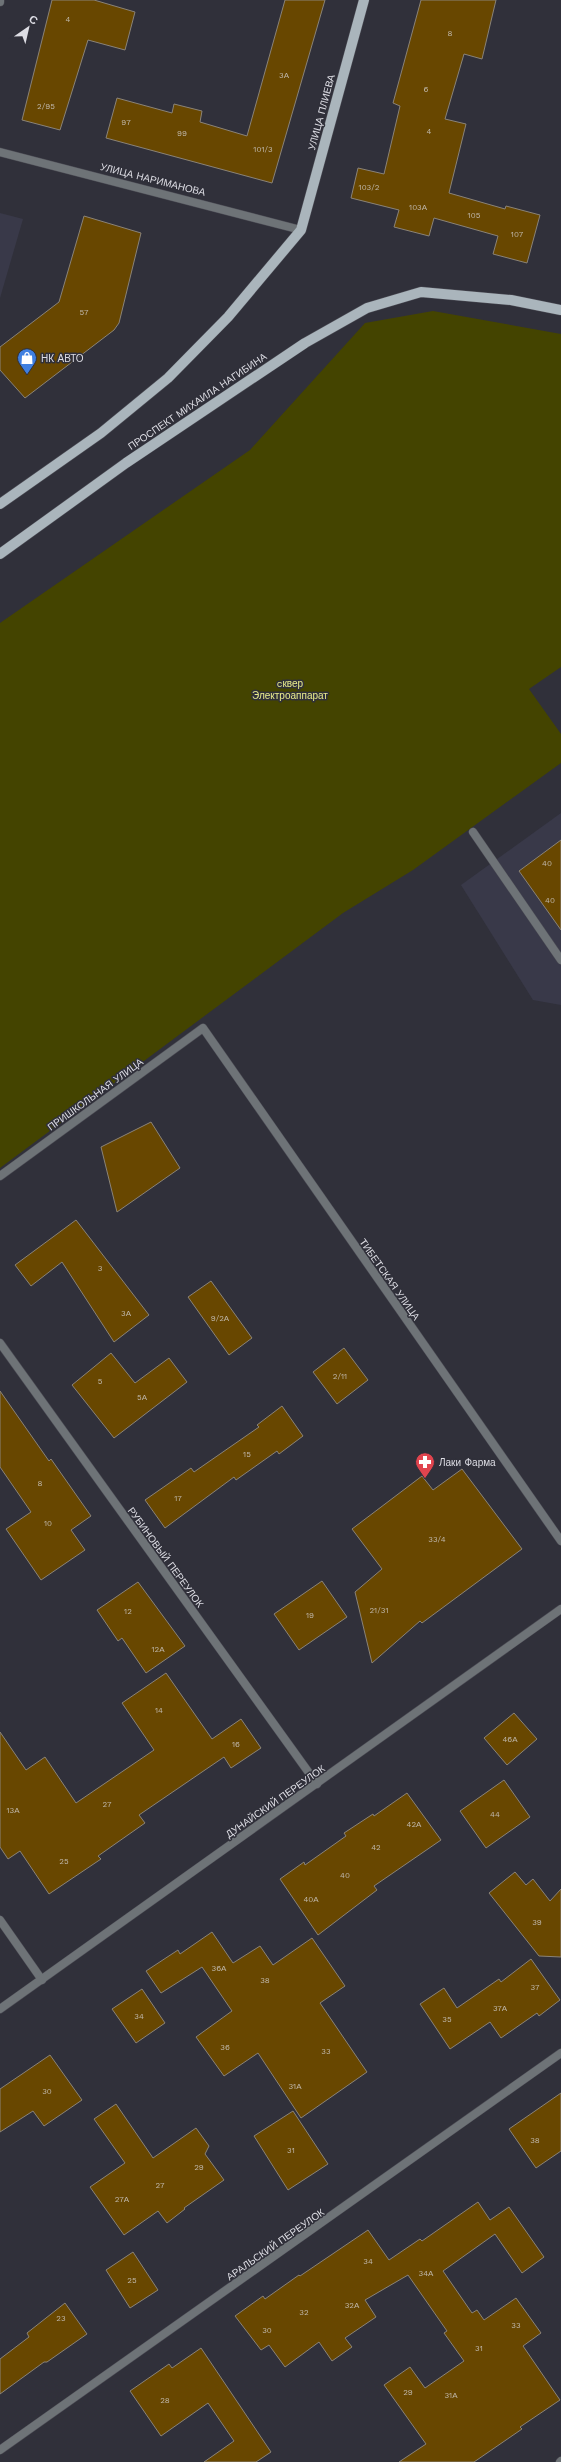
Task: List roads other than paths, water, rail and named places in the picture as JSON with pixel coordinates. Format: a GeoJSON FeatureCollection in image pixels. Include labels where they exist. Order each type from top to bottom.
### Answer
{"type":"FeatureCollection","features":[{"type":"Feature","properties":{"kind":"main road","name":"УЛИЦА ПЛИЕВА"},"geometry":{"type":"LineString","coordinates":[[301,230],[364,0]]}},
{"type":"Feature","properties":{"kind":"main road"},"geometry":{"type":"LineString","coordinates":[[0,504],[101,433],[168,378],[228,317],[301,230]]}},
{"type":"Feature","properties":{"kind":"main road","name":"ПРОСПЕКТ МИХАИЛА НАГИБИНА"},"geometry":{"type":"LineString","coordinates":[[0,554],[126,463],[306,343],[367,308],[421,292],[511,300],[561,310]]}},
{"type":"Feature","properties":{"kind":"street","name":"УЛИЦА НАРИМАНОВА"},"geometry":{"type":"LineString","coordinates":[[0,152],[301,230]]}},
{"type":"Feature","properties":{"kind":"street"},"geometry":{"type":"LineString","coordinates":[[473,832],[561,960]]}},
{"type":"Feature","properties":{"kind":"street","name":"ПРИШКОЛЬНАЯ УЛИЦА"},"geometry":{"type":"LineString","coordinates":[[0,1176],[203,1028]]}},
{"type":"Feature","properties":{"kind":"street","name":"ТИБЕТСКАЯ УЛИЦА"},"geometry":{"type":"LineString","coordinates":[[203,1028],[561,1541]]}},
{"type":"Feature","properties":{"kind":"street","name":"РУБИНОВЫЙ ПЕРЕУЛОК"},"geometry":{"type":"LineString","coordinates":[[0,1343],[317,1784]]}},
{"type":"Feature","properties":{"kind":"street","name":"ДУНАЙСКИЙ ПЕРЕУЛОК"},"geometry":{"type":"LineString","coordinates":[[0,2009],[561,1609]]}},
{"type":"Feature","properties":{"kind":"street"},"geometry":{"type":"LineString","coordinates":[[0,1920],[42,1980]]}},
{"type":"Feature","properties":{"kind":"street","name":"АРАЛЬСКИЙ ПЕРЕУЛОК"},"geometry":{"type":"LineString","coordinates":[[0,2450],[561,2054]]}},
{"type":"Feature","properties":{"kind":"place","name":"НК АВТО"},"geometry":{"type":"Point","coordinates":[27,375]}},
{"type":"Feature","properties":{"kind":"place","name":"Лаки Фарма"},"geometry":{"type":"Point","coordinates":[425,1479]}},
{"type":"Feature","properties":{"kind":"park label","name":"cквер Электроаппарат"},"geometry":{"type":"Point","coordinates":[290,688]}}]}
